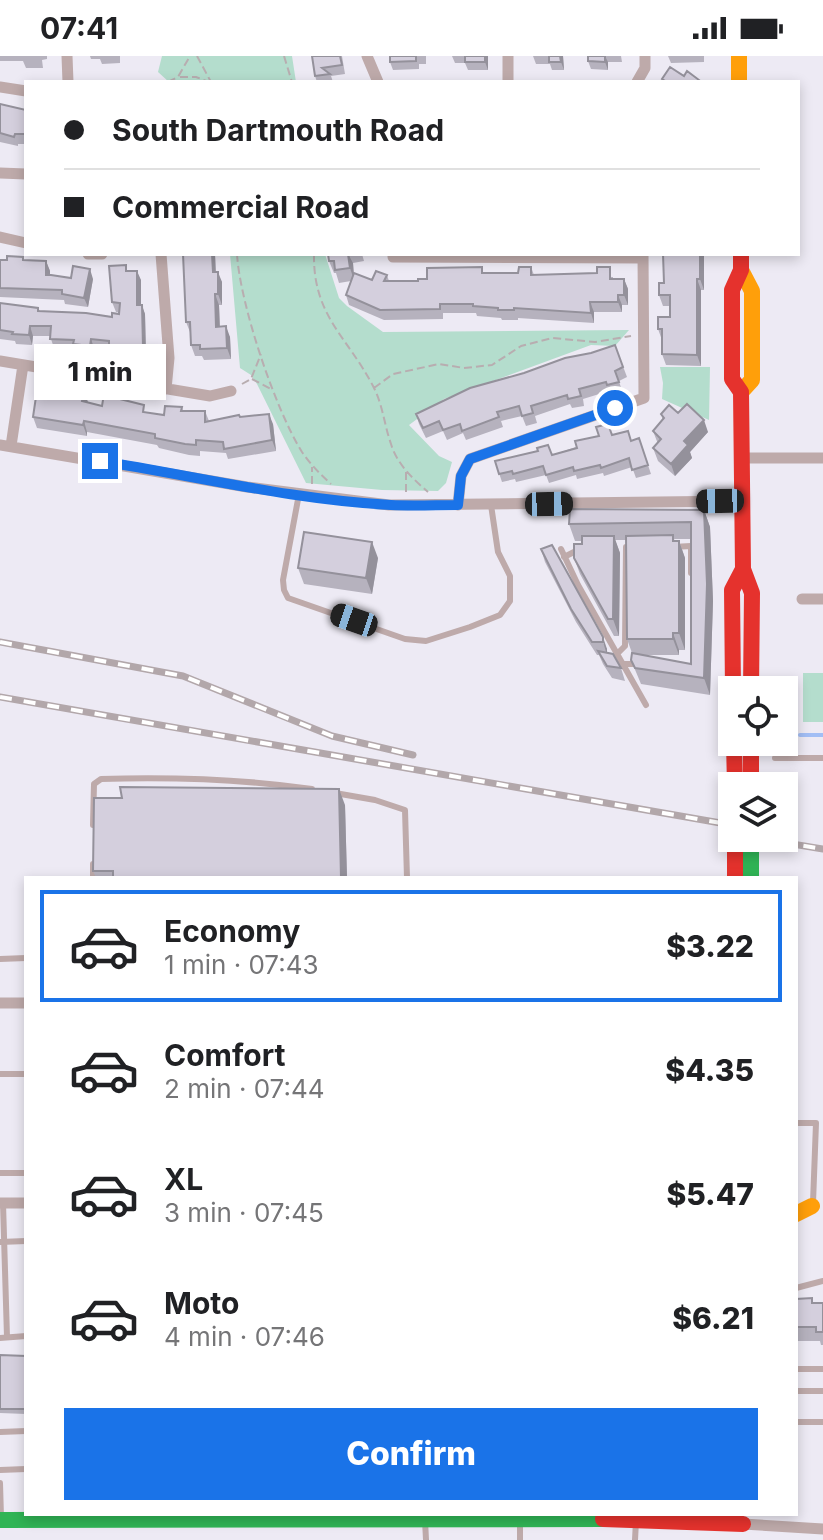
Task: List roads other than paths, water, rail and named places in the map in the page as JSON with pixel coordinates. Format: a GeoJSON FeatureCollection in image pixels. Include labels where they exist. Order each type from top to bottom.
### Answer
{"type":"FeatureCollection","features":[{"type":"Feature","properties":{"kind":"main road"},"geometry":{"type":"LineString","coordinates":[[739,56],[739,80]]}},
{"type":"Feature","properties":{"kind":"main road"},"geometry":{"type":"LineString","coordinates":[[741,262],[732,290],[732,379],[741,392],[743,569],[752,593],[751,676]]}},
{"type":"Feature","properties":{"kind":"main road"},"geometry":{"type":"LineString","coordinates":[[733,676],[732,590],[743,569]]}},
{"type":"Feature","properties":{"kind":"main road"},"geometry":{"type":"LineString","coordinates":[[738,852],[743,876]]}},
{"type":"Feature","properties":{"kind":"main road"},"geometry":{"type":"LineString","coordinates":[[743,876],[748,852]]}},
{"type":"Feature","properties":{"kind":"main road"},"geometry":{"type":"LineString","coordinates":[[0,1520],[141,1517],[487,1517],[520,1520],[568,1516],[743,1526]]}},
{"type":"Feature","properties":{"kind":"street"},"geometry":{"type":"LineString","coordinates":[[67,56],[68,80]]}},
{"type":"Feature","properties":{"kind":"street"},"geometry":{"type":"LineString","coordinates":[[367,56],[377,80]]}},
{"type":"Feature","properties":{"kind":"street"},"geometry":{"type":"LineString","coordinates":[[508,56],[508,80]]}},
{"type":"Feature","properties":{"kind":"street"},"geometry":{"type":"LineString","coordinates":[[638,80],[645,68],[645,56]]}},
{"type":"Feature","properties":{"kind":"street"},"geometry":{"type":"LineString","coordinates":[[0,87],[24,91]]}},
{"type":"Feature","properties":{"kind":"street"},"geometry":{"type":"LineString","coordinates":[[0,173],[24,174]]}},
{"type":"Feature","properties":{"kind":"street"},"geometry":{"type":"LineString","coordinates":[[0,237],[24,243]]}},
{"type":"Feature","properties":{"kind":"street"},"geometry":{"type":"LineString","coordinates":[[161,256],[169,358],[166,389]]}},
{"type":"Feature","properties":{"kind":"street"},"geometry":{"type":"LineString","coordinates":[[393,256],[643,256],[644,398],[470,459],[461,476],[458,505]]}},
{"type":"Feature","properties":{"kind":"street"},"geometry":{"type":"LineString","coordinates":[[0,361],[210,396],[231,391]]}},
{"type":"Feature","properties":{"kind":"street"},"geometry":{"type":"LineString","coordinates":[[23,365],[5,446],[299,494],[389,505],[743,501]]}},
{"type":"Feature","properties":{"kind":"street"},"geometry":{"type":"LineString","coordinates":[[741,458],[823,458]]}},
{"type":"Feature","properties":{"kind":"street"},"geometry":{"type":"LineString","coordinates":[[802,599],[823,599]]}},
{"type":"Feature","properties":{"kind":"street"},"geometry":{"type":"LineString","coordinates":[[0,1003],[24,1003]]}},
{"type":"Feature","properties":{"kind":"street"},"geometry":{"type":"LineString","coordinates":[[2,1203],[24,1203]]}},
{"type":"Feature","properties":{"kind":"street"},"geometry":{"type":"LineString","coordinates":[[743,1526],[823,1529]]}},
{"type":"Feature","properties":{"kind":"lane"},"geometry":{"type":"LineString","coordinates":[[299,494],[283,580],[288,598],[405,639],[426,641],[500,615],[510,601],[510,576],[498,552],[491,505]]}},
{"type":"Feature","properties":{"kind":"lane"},"geometry":{"type":"LineString","coordinates":[[665,547],[691,546],[691,576]]}},
{"type":"Feature","properties":{"kind":"lane"},"geometry":{"type":"LineString","coordinates":[[583,547],[563,553],[646,705]]}},
{"type":"Feature","properties":{"kind":"lane"},"geometry":{"type":"LineString","coordinates":[[612,547],[639,547]]}},
{"type":"Feature","properties":{"kind":"lane"},"geometry":{"type":"LineString","coordinates":[[617,654],[625,646],[626,547]]}},
{"type":"Feature","properties":{"kind":"lane"},"geometry":{"type":"LineString","coordinates":[[623,664],[650,664]]}},
{"type":"Feature","properties":{"kind":"lane"},"geometry":{"type":"LineString","coordinates":[[775,758],[823,758]]}},
{"type":"Feature","properties":{"kind":"lane"},"geometry":{"type":"LineString","coordinates":[[93,838],[94,784],[101,779],[276,784],[375,800],[405,810],[407,876]]}},
{"type":"Feature","properties":{"kind":"lane"},"geometry":{"type":"LineString","coordinates":[[93,851],[93,876]]}},
{"type":"Feature","properties":{"kind":"lane"},"geometry":{"type":"LineString","coordinates":[[0,959],[24,958]]}},
{"type":"Feature","properties":{"kind":"lane"},"geometry":{"type":"LineString","coordinates":[[0,1074],[24,1074]]}},
{"type":"Feature","properties":{"kind":"lane"},"geometry":{"type":"LineString","coordinates":[[798,1123],[816,1123],[810,1206]]}},
{"type":"Feature","properties":{"kind":"lane"},"geometry":{"type":"LineString","coordinates":[[0,1173],[24,1173]]}},
{"type":"Feature","properties":{"kind":"lane"},"geometry":{"type":"LineString","coordinates":[[2,1203],[3,1338],[24,1336]]}},
{"type":"Feature","properties":{"kind":"lane"},"geometry":{"type":"LineString","coordinates":[[2,1242],[24,1241]]}},
{"type":"Feature","properties":{"kind":"lane"},"geometry":{"type":"LineString","coordinates":[[798,1287],[823,1281]]}},
{"type":"Feature","properties":{"kind":"lane"},"geometry":{"type":"LineString","coordinates":[[798,1369],[823,1369]]}},
{"type":"Feature","properties":{"kind":"lane"},"geometry":{"type":"LineString","coordinates":[[798,1391],[823,1391]]}},
{"type":"Feature","properties":{"kind":"lane"},"geometry":{"type":"LineString","coordinates":[[798,1422],[823,1422]]}},
{"type":"Feature","properties":{"kind":"lane"},"geometry":{"type":"LineString","coordinates":[[0,1432],[24,1431]]}},
{"type":"Feature","properties":{"kind":"lane"},"geometry":{"type":"LineString","coordinates":[[0,1470],[24,1469]]}},
{"type":"Feature","properties":{"kind":"lane"},"geometry":{"type":"LineString","coordinates":[[0,1483],[0,1520]]}},
{"type":"Feature","properties":{"kind":"lane"},"geometry":{"type":"LineString","coordinates":[[426,1540],[432,1518]]}},
{"type":"Feature","properties":{"kind":"lane"},"geometry":{"type":"LineString","coordinates":[[635,1540],[643,1519]]}},
{"type":"Feature","properties":{"kind":"lane"},"geometry":{"type":"LineString","coordinates":[[520,1520],[520,1540]]}},
{"type":"Feature","properties":{"kind":"waterway"},"geometry":{"type":"LineString","coordinates":[[800,735],[823,735]]}},
{"type":"Feature","properties":{"kind":"railway"},"geometry":{"type":"LineString","coordinates":[[0,642],[183,676],[332,736],[413,755]]}},
{"type":"Feature","properties":{"kind":"railway"},"geometry":{"type":"LineString","coordinates":[[0,697],[718,823]]}},
{"type":"Feature","properties":{"kind":"railway"},"geometry":{"type":"LineString","coordinates":[[798,845],[823,849]]}}]}
